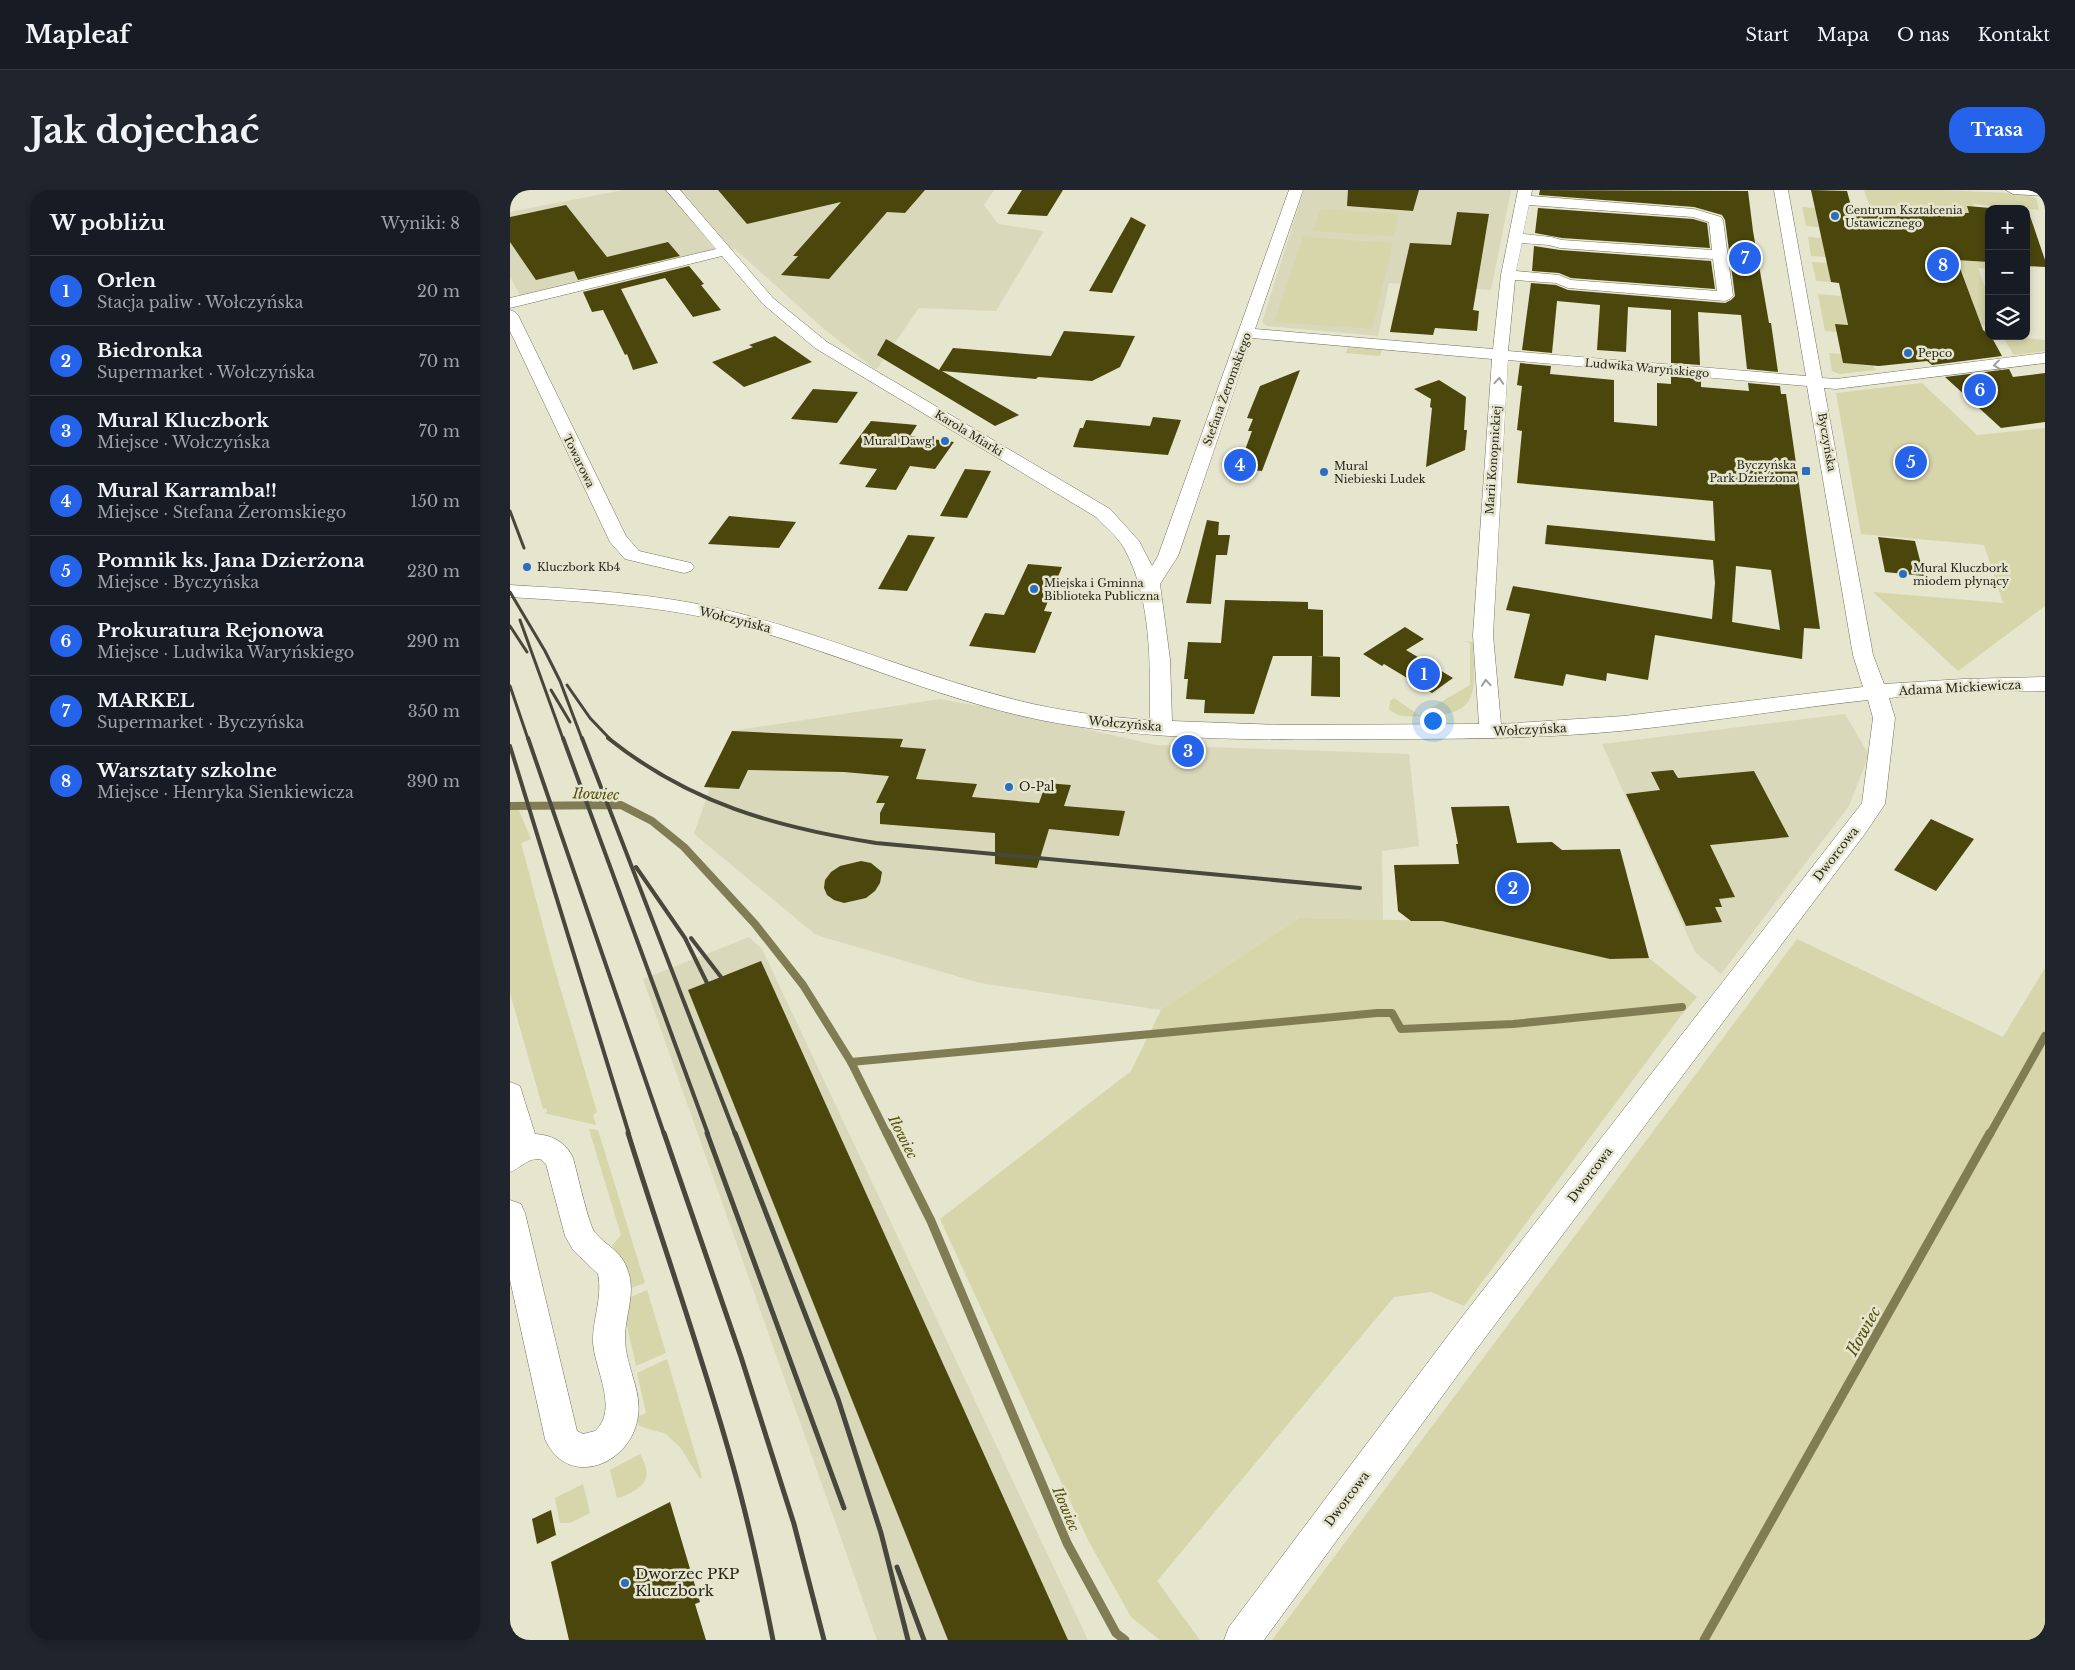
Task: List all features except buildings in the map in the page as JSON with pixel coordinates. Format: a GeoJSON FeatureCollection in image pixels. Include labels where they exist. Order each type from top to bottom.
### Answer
{"type":"FeatureCollection","features":[{"type":"Feature","properties":{"kind":"street","name":"Karola Miarki"},"geometry":{"type":"LineString","coordinates":[[674,190],[768,301],[821,345],[1103,512],[1132,546],[1150,584],[1160,659],[1161,728]]}},
{"type":"Feature","properties":{"kind":"street","name":"Stefana Żeromskiego"},"geometry":{"type":"LineString","coordinates":[[1150,584],[1168,556],[1248,333],[1296,190]]}},
{"type":"Feature","properties":{"kind":"street","name":"Byczyńska"},"geometry":{"type":"LineString","coordinates":[[1781,190],[1863,655],[1876,693]]}},
{"type":"Feature","properties":{"kind":"street"},"geometry":{"type":"LineString","coordinates":[[2013,190],[2043,191]]}},
{"type":"Feature","properties":{"kind":"street"},"geometry":{"type":"LineString","coordinates":[[1508,275],[1559,279],[1568,284],[1725,296],[1716,220],[1694,213],[1524,195]]}},
{"type":"Feature","properties":{"kind":"street","name":"Marii Konopnickiej"},"geometry":{"type":"LineString","coordinates":[[1491,732],[1483,635],[1500,355],[1508,275],[1524,195]]}},
{"type":"Feature","properties":{"kind":"street"},"geometry":{"type":"LineString","coordinates":[[1516,238],[1551,241],[1560,244],[1720,255]]}},
{"type":"Feature","properties":{"kind":"street"},"geometry":{"type":"LineString","coordinates":[[510,303],[725,251]]}},
{"type":"Feature","properties":{"kind":"street","name":"Towarowa"},"geometry":{"type":"LineString","coordinates":[[510,315],[616,538],[632,555],[684,567]]}},
{"type":"Feature","properties":{"kind":"street","name":"Ludwika Waryńskiego"},"geometry":{"type":"LineString","coordinates":[[1248,333],[1814,382],[1844,383],[2045,358]]}},
{"type":"Feature","properties":{"kind":"street","name":"Wołczyńska"},"geometry":{"type":"LineString","coordinates":[[510,591],[684,608],[740,619],[896,671],[1043,714],[1107,724],[1301,733],[1491,732],[1610,724],[1876,693]]}},
{"type":"Feature","properties":{"kind":"street","name":"Adama Mickiewicza"},"geometry":{"type":"LineString","coordinates":[[1876,693],[1934,687],[2045,684]]}},
{"type":"Feature","properties":{"kind":"street","name":"Dworcowa"},"geometry":{"type":"LineString","coordinates":[[1242,1640],[1486,1312],[1856,829],[1873,804],[1884,718],[1876,693]]}},
{"type":"Feature","properties":{"kind":"street"},"geometry":{"type":"LineString","coordinates":[[510,1094],[517,1154],[546,1147],[554,1151],[559,1158],[580,1236],[587,1245],[607,1260],[612,1268],[616,1284],[616,1299],[611,1321],[610,1354],[624,1412],[617,1434],[597,1449],[575,1450],[562,1439],[510,1213]]}},
{"type":"Feature","properties":{"kind":"shaded area"},"geometry":{"type":"Polygon","coordinates":[[[623,190],[994,190],[984,205],[998,224],[1044,231],[996,311],[919,308],[876,370],[824,329],[735,249],[521,297],[510,277],[510,212],[623,190]]]}},
{"type":"Feature","properties":{"kind":"shaded area"},"geometry":{"type":"Polygon","coordinates":[[[1304,190],[1511,190],[1491,290],[1389,283],[1378,336],[1267,326],[1262,322],[1304,190]]]}},
{"type":"Feature","properties":{"kind":"shaded area"},"geometry":{"type":"Polygon","coordinates":[[[1864,190],[1940,190],[2031,194],[2027,195],[2036,198],[2039,210],[2030,209],[2030,205],[1973,204],[1983,262],[1985,262],[1985,269],[1978,268],[1985,288],[1985,326],[1967,324],[1975,308],[1950,239],[1965,224],[1962,213],[1870,207],[1864,190]]]}},
{"type":"Feature","properties":{"kind":"shaded area"},"geometry":{"type":"Polygon","coordinates":[[[1802,207],[1815,208],[1818,225],[1827,226],[1827,228],[1806,226],[1802,207]]]}},
{"type":"Feature","properties":{"kind":"shaded area"},"geometry":{"type":"Polygon","coordinates":[[[1320,209],[1398,215],[1393,236],[1313,231],[1320,209]]]}},
{"type":"Feature","properties":{"kind":"shaded area"},"geometry":{"type":"Polygon","coordinates":[[[1303,237],[1393,243],[1372,329],[1274,322],[1303,237]]]}},
{"type":"Feature","properties":{"kind":"shaded area"},"geometry":{"type":"Polygon","coordinates":[[[1808,237],[1822,238],[1826,257],[1811,256],[1808,237]]]}},
{"type":"Feature","properties":{"kind":"shaded area"},"geometry":{"type":"Polygon","coordinates":[[[1812,262],[1828,263],[1831,282],[1816,281],[1812,262]]]}},
{"type":"Feature","properties":{"kind":"shaded area"},"geometry":{"type":"Polygon","coordinates":[[[1818,294],[1842,296],[1847,325],[1836,324],[1837,332],[1825,331],[1818,294]]]}},
{"type":"Feature","properties":{"kind":"shaded area"},"geometry":{"type":"Polygon","coordinates":[[[2005,340],[2045,340],[2045,351],[2014,355],[2005,340]]]}},
{"type":"Feature","properties":{"kind":"shaded area"},"geometry":{"type":"Polygon","coordinates":[[[1348,347],[1382,350],[1380,356],[1346,353],[1348,347]]]}},
{"type":"Feature","properties":{"kind":"shaded area"},"geometry":{"type":"Polygon","coordinates":[[[1829,353],[1842,354],[1843,363],[1873,366],[1876,370],[1839,374],[1832,371],[1829,353]]]}},
{"type":"Feature","properties":{"kind":"shaded area"},"geometry":{"type":"Polygon","coordinates":[[[1922,383],[1977,435],[2045,428],[2045,606],[1958,671],[1873,592],[2003,603],[1984,545],[1861,534],[1836,393],[1922,383]]]}},
{"type":"Feature","properties":{"kind":"shaded area"},"geometry":{"type":"Polygon","coordinates":[[[1462,641],[1473,642],[1474,686],[1466,705],[1457,711],[1425,716],[1401,716],[1389,709],[1390,701],[1394,698],[1419,715],[1470,685],[1470,643],[1462,641]]]}},
{"type":"Feature","properties":{"kind":"shaded area"},"geometry":{"type":"Polygon","coordinates":[[[940,699],[1011,712],[1156,745],[1409,754],[1419,846],[1382,851],[1383,920],[1299,918],[1161,1010],[980,983],[816,935],[694,834],[710,788],[704,787],[732,731],[940,699]]]}},
{"type":"Feature","properties":{"kind":"shaded area"},"geometry":{"type":"Polygon","coordinates":[[[1845,714],[1869,755],[1849,806],[1721,974],[1695,952],[1602,744],[1845,714]]]}},
{"type":"Feature","properties":{"kind":"shaded area"},"geometry":{"type":"Polygon","coordinates":[[[510,807],[518,808],[531,839],[521,843],[552,960],[597,1112],[593,1115],[596,1125],[544,1113],[547,1112],[546,1108],[543,1109],[510,993],[510,807]]]}},
{"type":"Feature","properties":{"kind":"shaded area"},"geometry":{"type":"Polygon","coordinates":[[[1299,918],[1442,921],[1610,959],[1649,958],[1697,997],[1680,1017],[1464,1306],[1431,1292],[1394,1297],[1157,1581],[1200,1640],[1160,1640],[1131,1617],[1088,1540],[940,1219],[1131,1071],[1161,1010],[1299,918]]]}},
{"type":"Feature","properties":{"kind":"shaded area"},"geometry":{"type":"Polygon","coordinates":[[[749,937],[762,949],[1088,1640],[877,1640],[643,979],[749,937]]]}},
{"type":"Feature","properties":{"kind":"shaded area"},"geometry":{"type":"Polygon","coordinates":[[[1797,939],[2003,1037],[2045,968],[2045,1640],[1272,1640],[1797,939]]]}},
{"type":"Feature","properties":{"kind":"shaded area"},"geometry":{"type":"Polygon","coordinates":[[[589,1129],[598,1130],[645,1283],[628,1289],[617,1254],[612,1246],[621,1235],[589,1129]]]}},
{"type":"Feature","properties":{"kind":"shaded area"},"geometry":{"type":"Polygon","coordinates":[[[647,1290],[666,1353],[636,1366],[625,1316],[628,1298],[647,1290]]]}},
{"type":"Feature","properties":{"kind":"shaded area"},"geometry":{"type":"Polygon","coordinates":[[[667,1359],[702,1477],[700,1479],[680,1447],[666,1434],[639,1426],[637,1417],[646,1413],[637,1373],[667,1359]]]}},
{"type":"Feature","properties":{"kind":"shaded area"},"geometry":{"type":"Polygon","coordinates":[[[640,1454],[646,1471],[643,1484],[627,1495],[617,1498],[610,1470],[640,1454]]]}},
{"type":"Feature","properties":{"kind":"shaded area"},"geometry":{"type":"Polygon","coordinates":[[[583,1484],[590,1513],[570,1523],[560,1523],[555,1498],[583,1484]]]}},
{"type":"Feature","properties":{"kind":"waterway","name":"Iłowiec"},"geometry":{"type":"LineString","coordinates":[[510,806],[621,805],[652,821],[684,847],[755,924],[803,985],[851,1062]]}},
{"type":"Feature","properties":{"kind":"waterway"},"geometry":{"type":"LineString","coordinates":[[851,1062],[1377,1013],[1392,1013],[1401,1029],[1513,1024],[1682,1007]]}},
{"type":"Feature","properties":{"kind":"waterway","name":"Iłowiec"},"geometry":{"type":"LineString","coordinates":[[1990,1134],[2045,1036]]}},
{"type":"Feature","properties":{"kind":"waterway","name":"Iłowiec"},"geometry":{"type":"LineString","coordinates":[[851,1062],[887,1134]]}},
{"type":"Feature","properties":{"kind":"waterway","name":"Iłowiec"},"geometry":{"type":"LineString","coordinates":[[887,1133],[931,1221],[1067,1543],[1116,1633],[1125,1640]]}},
{"type":"Feature","properties":{"kind":"waterway","name":"Iłowiec"},"geometry":{"type":"LineString","coordinates":[[1704,1640],[1990,1133]]}},
{"type":"Feature","properties":{"kind":"railway"},"geometry":{"type":"LineString","coordinates":[[510,511],[524,548]]}},
{"type":"Feature","properties":{"kind":"railway"},"geometry":{"type":"LineString","coordinates":[[510,592],[545,651],[560,681],[582,739]]}},
{"type":"Feature","properties":{"kind":"railway"},"geometry":{"type":"LineString","coordinates":[[520,620],[563,739]]}},
{"type":"Feature","properties":{"kind":"railway"},"geometry":{"type":"LineString","coordinates":[[510,626],[527,652]]}},
{"type":"Feature","properties":{"kind":"railway"},"geometry":{"type":"LineString","coordinates":[[567,685],[590,718],[610,739]]}},
{"type":"Feature","properties":{"kind":"railway"},"geometry":{"type":"LineString","coordinates":[[510,686],[528,739]]}},
{"type":"Feature","properties":{"kind":"railway"},"geometry":{"type":"LineString","coordinates":[[551,690],[570,722]]}},
{"type":"Feature","properties":{"kind":"railway"},"geometry":{"type":"LineString","coordinates":[[528,738],[664,1134]]}},
{"type":"Feature","properties":{"kind":"railway"},"geometry":{"type":"LineString","coordinates":[[563,738],[708,1134]]}},
{"type":"Feature","properties":{"kind":"railway"},"geometry":{"type":"LineString","coordinates":[[582,738],[735,1134]]}},
{"type":"Feature","properties":{"kind":"railway"},"geometry":{"type":"LineString","coordinates":[[608,738],[639,761],[670,780],[702,796],[768,820],[839,837],[876,843],[1360,888]]}},
{"type":"Feature","properties":{"kind":"railway"},"geometry":{"type":"LineString","coordinates":[[510,746],[629,1134]]}},
{"type":"Feature","properties":{"kind":"railway"},"geometry":{"type":"LineString","coordinates":[[636,867],[685,938],[707,983]]}},
{"type":"Feature","properties":{"kind":"railway"},"geometry":{"type":"LineString","coordinates":[[691,938],[721,977]]}},
{"type":"Feature","properties":{"kind":"railway"},"geometry":{"type":"LineString","coordinates":[[628,1133],[694,1336],[731,1459],[754,1549],[773,1640]]}},
{"type":"Feature","properties":{"kind":"railway"},"geometry":{"type":"LineString","coordinates":[[664,1133],[741,1357],[794,1524],[824,1640]]}},
{"type":"Feature","properties":{"kind":"railway"},"geometry":{"type":"LineString","coordinates":[[707,1133],[844,1508]]}},
{"type":"Feature","properties":{"kind":"railway"},"geometry":{"type":"LineString","coordinates":[[735,1133],[838,1399],[881,1533],[908,1640]]}},
{"type":"Feature","properties":{"kind":"railway"},"geometry":{"type":"LineString","coordinates":[[897,1567],[924,1640]]}},
{"type":"Feature","properties":{"kind":"railway"},"geometry":{"type":"LineString","coordinates":[[510,1629],[512,1640]]}},
{"type":"Feature","properties":{"kind":"place","name":"Centrum Kształcenia Ustawicznego"},"geometry":{"type":"Point","coordinates":[1835,216]}},
{"type":"Feature","properties":{"kind":"place","name":"MARKEL"},"geometry":{"type":"Point","coordinates":[1745,258]}},
{"type":"Feature","properties":{"kind":"place","name":"Warsztaty szkolne"},"geometry":{"type":"Point","coordinates":[1943,265]}},
{"type":"Feature","properties":{"kind":"place","name":"Pepco"},"geometry":{"type":"Point","coordinates":[1908,353]}},
{"type":"Feature","properties":{"kind":"place","name":"Prokuratura Rejonowa"},"geometry":{"type":"Point","coordinates":[1980,390]}},
{"type":"Feature","properties":{"kind":"place","name":"Mural Dawg!"},"geometry":{"type":"Point","coordinates":[945,441]}},
{"type":"Feature","properties":{"kind":"place","name":"Pomnik ks. Jana Dzierżona"},"geometry":{"type":"Point","coordinates":[1911,462]}},
{"type":"Feature","properties":{"kind":"place","name":"Mural Karramba!!"},"geometry":{"type":"Point","coordinates":[1240,465]}},
{"type":"Feature","properties":{"kind":"place","name":"Byczyńska Park Dzierżona"},"geometry":{"type":"Point","coordinates":[1806,471]}},
{"type":"Feature","properties":{"kind":"place","name":"Mural Niebieski Ludek"},"geometry":{"type":"Point","coordinates":[1324,472]}},
{"type":"Feature","properties":{"kind":"place","name":"Kluczbork Kb4"},"geometry":{"type":"Point","coordinates":[527,567]}},
{"type":"Feature","properties":{"kind":"place","name":"Mural Kluczbork miodem płynący"},"geometry":{"type":"Point","coordinates":[1903,574]}},
{"type":"Feature","properties":{"kind":"place","name":"Miejska i Gminna Biblioteka Publiczna"},"geometry":{"type":"Point","coordinates":[1034,589]}},
{"type":"Feature","properties":{"kind":"place","name":"Orlen"},"geometry":{"type":"Point","coordinates":[1424,674]}},
{"type":"Feature","properties":{"kind":"place","name":"Mural Kluczbork"},"geometry":{"type":"Point","coordinates":[1188,751]}},
{"type":"Feature","properties":{"kind":"place","name":"O-Pal"},"geometry":{"type":"Point","coordinates":[1009,787]}},
{"type":"Feature","properties":{"kind":"place","name":"Biedronka"},"geometry":{"type":"Point","coordinates":[1513,888]}},
{"type":"Feature","properties":{"kind":"place","name":"Dworzec PKP Kluczbork"},"geometry":{"type":"Point","coordinates":[625,1583]}}]}
